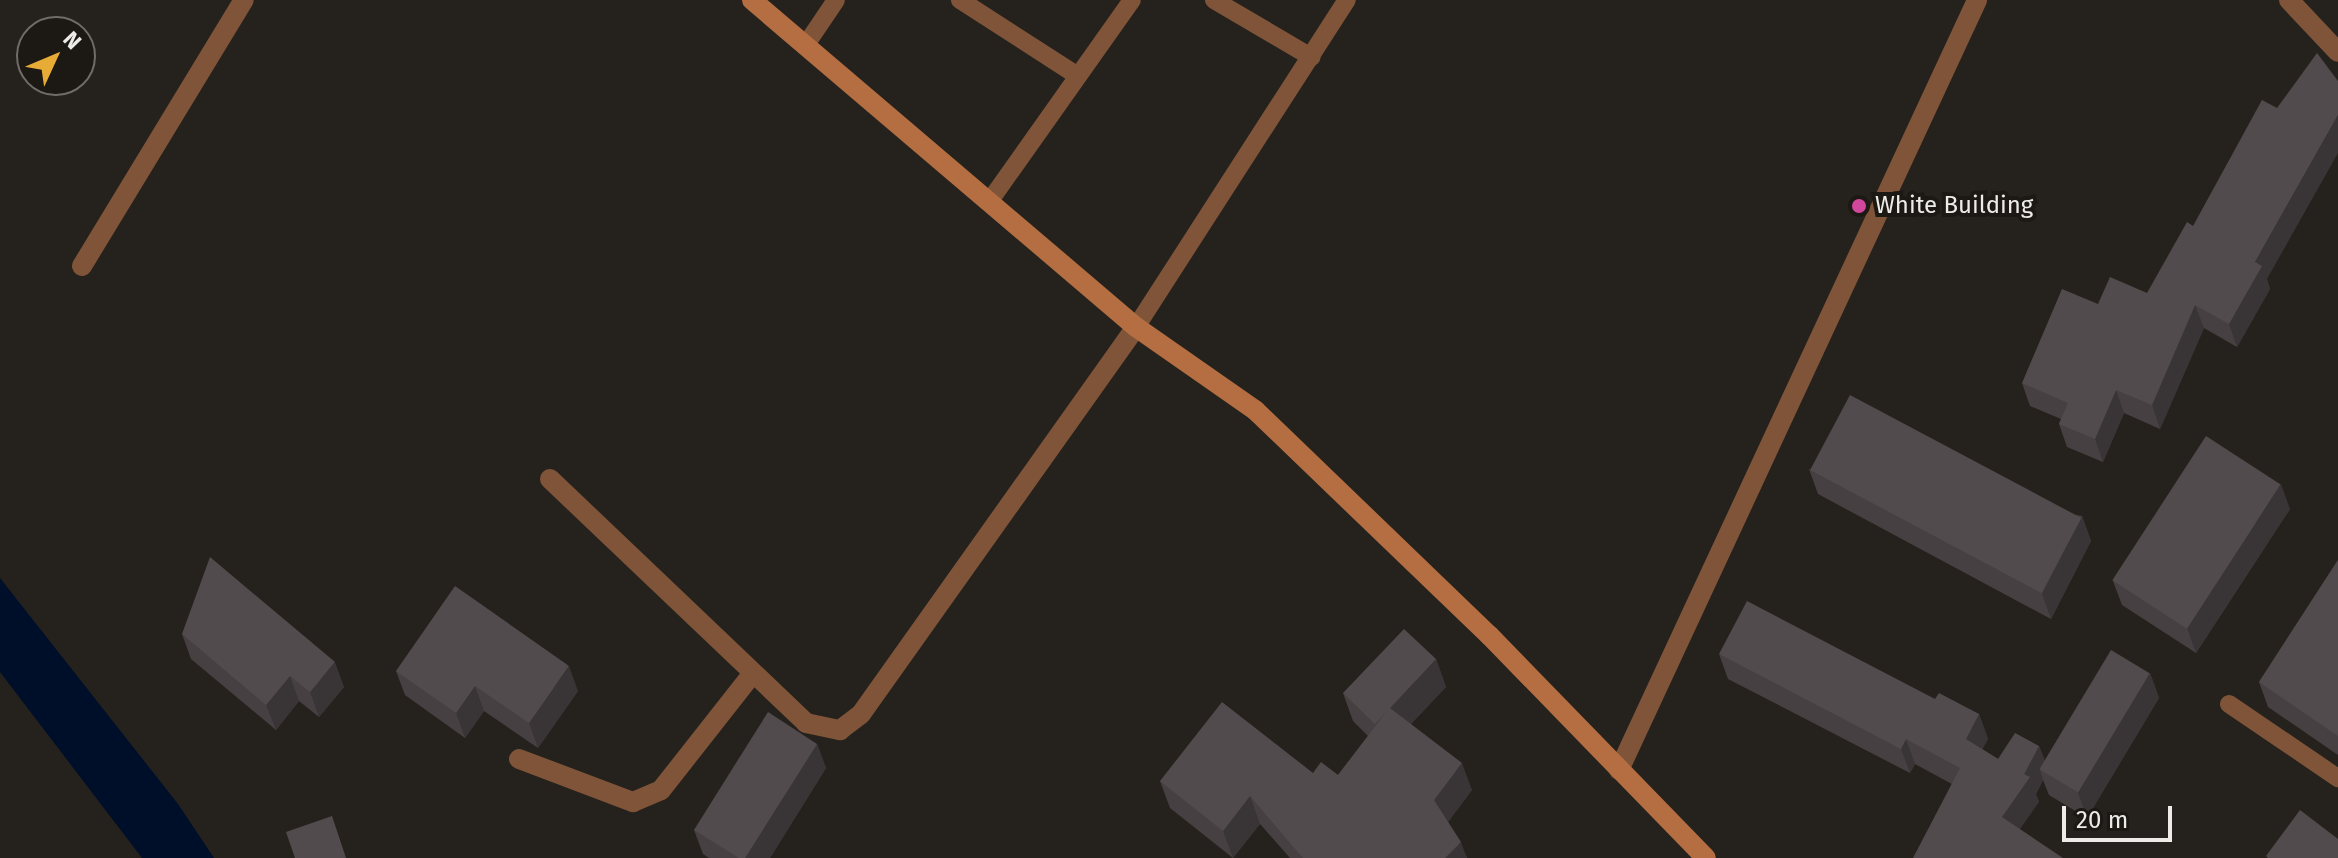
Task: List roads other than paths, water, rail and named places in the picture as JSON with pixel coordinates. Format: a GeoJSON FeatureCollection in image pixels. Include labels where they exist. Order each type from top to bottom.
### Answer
{"type":"FeatureCollection","features":[{"type":"Feature","properties":{"kind":"street"},"geometry":{"type":"LineString","coordinates":[[82,266],[244,0]]}},
{"type":"Feature","properties":{"kind":"street"},"geometry":{"type":"LineString","coordinates":[[752,0],[1136,327],[1255,410],[1706,858]]}},
{"type":"Feature","properties":{"kind":"street"},"geometry":{"type":"LineString","coordinates":[[1619,770],[1977,0]]}},
{"type":"Feature","properties":{"kind":"street"},"geometry":{"type":"LineString","coordinates":[[2289,0],[2338,52]]}},
{"type":"Feature","properties":{"kind":"street"},"geometry":{"type":"LineString","coordinates":[[550,479],[806,723],[840,730],[861,714],[1136,327]]}},
{"type":"Feature","properties":{"kind":"street"},"geometry":{"type":"LineString","coordinates":[[519,759],[633,802],[661,790],[753,673]]}},
{"type":"Feature","properties":{"kind":"lane"},"geometry":{"type":"LineString","coordinates":[[805,46],[836,0]]}},
{"type":"Feature","properties":{"kind":"lane"},"geometry":{"type":"LineString","coordinates":[[960,0],[1078,76]]}},
{"type":"Feature","properties":{"kind":"lane"},"geometry":{"type":"LineString","coordinates":[[989,202],[1132,0]]}},
{"type":"Feature","properties":{"kind":"lane"},"geometry":{"type":"LineString","coordinates":[[1214,0],[1311,57]]}},
{"type":"Feature","properties":{"kind":"lane"},"geometry":{"type":"LineString","coordinates":[[1136,327],[1347,0]]}},
{"type":"Feature","properties":{"kind":"lane"},"geometry":{"type":"LineString","coordinates":[[2229,704],[2338,778]]}},
{"type":"Feature","properties":{"kind":"water"},"geometry":{"type":"Polygon","coordinates":[[[0,578],[178,804],[214,858],[142,858],[0,672],[0,578]]]}},
{"type":"Feature","properties":{"kind":"place","name":"White Building"},"geometry":{"type":"Point","coordinates":[1859,206]}}]}
